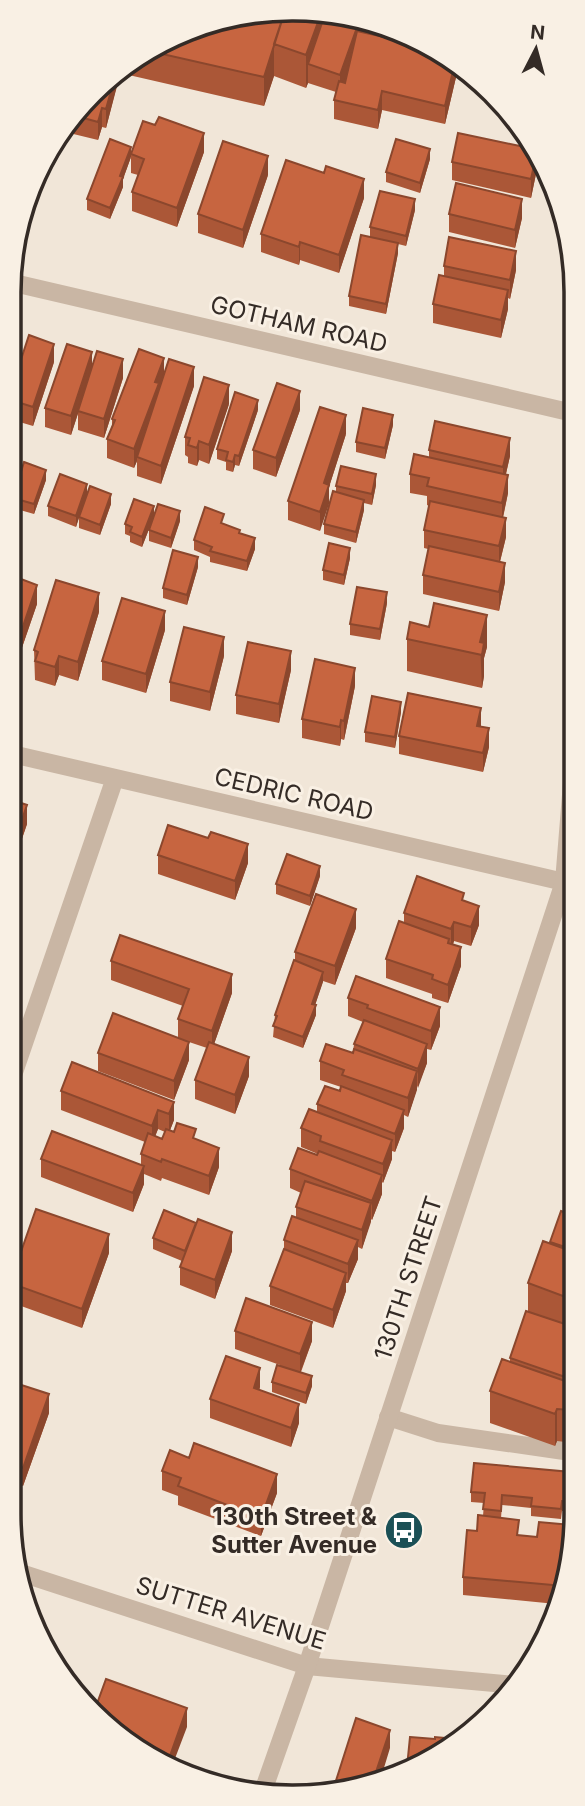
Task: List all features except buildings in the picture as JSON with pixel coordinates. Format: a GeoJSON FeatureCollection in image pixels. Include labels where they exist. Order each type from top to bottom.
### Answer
{"type":"FeatureCollection","features":[{"type":"Feature","properties":{"kind":"street","name":"GOTHAM ROAD"},"geometry":{"type":"LineString","coordinates":[[21,285],[564,411]]}},
{"type":"Feature","properties":{"kind":"street","name":"CEDRIC ROAD"},"geometry":{"type":"LineString","coordinates":[[21,756],[564,882]]}},
{"type":"Feature","properties":{"kind":"street"},"geometry":{"type":"LineString","coordinates":[[21,1053],[116,778]]}},
{"type":"Feature","properties":{"kind":"street","name":"130TH STREET"},"geometry":{"type":"LineString","coordinates":[[266,1783],[307,1666],[564,882]]}},
{"type":"Feature","properties":{"kind":"street"},"geometry":{"type":"LineString","coordinates":[[388,1417],[438,1433],[564,1451]]}},
{"type":"Feature","properties":{"kind":"street","name":"SUTTER AVENUE"},"geometry":{"type":"LineString","coordinates":[[28,1575],[307,1666],[504,1684]]}},
{"type":"Feature","properties":{"kind":"place","name":"130th Street & Sutter Avenue"},"geometry":{"type":"Point","coordinates":[404,1530]}}]}
